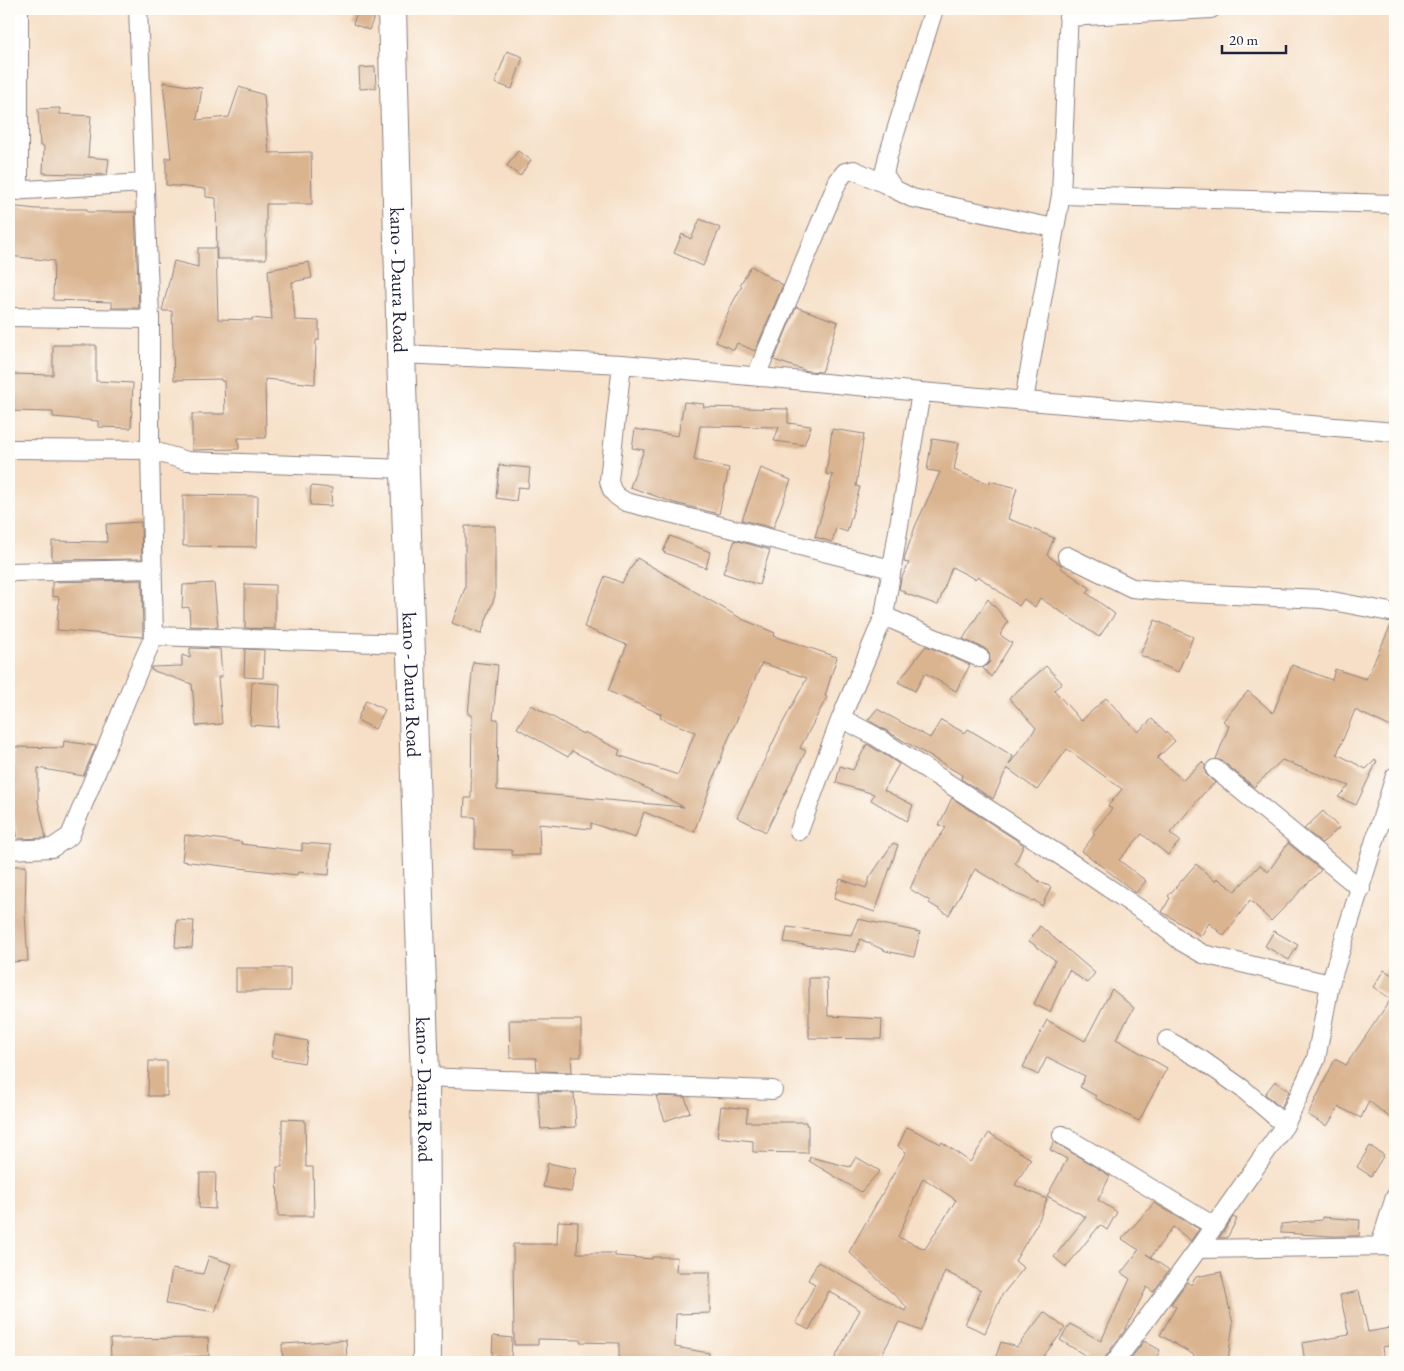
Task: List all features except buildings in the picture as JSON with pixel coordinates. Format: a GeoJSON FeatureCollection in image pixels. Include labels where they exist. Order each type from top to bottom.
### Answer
{"type":"FeatureCollection","features":[{"type":"Feature","properties":{"kind":"highway","name":"kano - Daura Road"},"geometry":{"type":"LineString","coordinates":[[392,9],[401,354],[425,1078],[427,1362]]}},
{"type":"Feature","properties":{"kind":"street"},"geometry":{"type":"LineString","coordinates":[[19,9],[14,191],[144,183]]}},
{"type":"Feature","properties":{"kind":"street"},"geometry":{"type":"LineString","coordinates":[[9,850],[52,848],[70,836],[154,636],[150,450],[150,319],[138,9]]}},
{"type":"Feature","properties":{"kind":"street"},"geometry":{"type":"LineString","coordinates":[[894,189],[884,174],[888,156],[934,9]]}},
{"type":"Feature","properties":{"kind":"street"},"geometry":{"type":"LineString","coordinates":[[1024,400],[1061,195],[1069,13],[1211,9]]}},
{"type":"Feature","properties":{"kind":"street"},"geometry":{"type":"LineString","coordinates":[[756,376],[838,181],[845,172],[854,170],[912,198],[1054,228]]}},
{"type":"Feature","properties":{"kind":"street"},"geometry":{"type":"LineString","coordinates":[[1061,195],[1395,204]]}},
{"type":"Feature","properties":{"kind":"street"},"geometry":{"type":"LineString","coordinates":[[9,317],[150,319]]}},
{"type":"Feature","properties":{"kind":"street"},"geometry":{"type":"LineString","coordinates":[[401,354],[622,364],[921,392],[1395,432]]}},
{"type":"Feature","properties":{"kind":"street"},"geometry":{"type":"LineString","coordinates":[[622,364],[609,480],[610,489],[616,497],[626,502],[891,569]]}},
{"type":"Feature","properties":{"kind":"street"},"geometry":{"type":"LineString","coordinates":[[798,831],[840,718],[884,616],[921,392]]}},
{"type":"Feature","properties":{"kind":"street"},"geometry":{"type":"LineString","coordinates":[[9,449],[150,450],[187,461],[406,469]]}},
{"type":"Feature","properties":{"kind":"street"},"geometry":{"type":"LineString","coordinates":[[1067,556],[1132,588],[1322,600],[1395,613]]}},
{"type":"Feature","properties":{"kind":"street"},"geometry":{"type":"LineString","coordinates":[[9,572],[153,569]]}},
{"type":"Feature","properties":{"kind":"street"},"geometry":{"type":"LineString","coordinates":[[884,616],[980,658]]}},
{"type":"Feature","properties":{"kind":"street"},"geometry":{"type":"LineString","coordinates":[[154,636],[410,644]]}},
{"type":"Feature","properties":{"kind":"street"},"geometry":{"type":"LineString","coordinates":[[840,718],[875,736],[1050,849],[1147,914],[1182,942],[1203,954],[1330,984]]}},
{"type":"Feature","properties":{"kind":"street"},"geometry":{"type":"LineString","coordinates":[[1215,769],[1361,889]]}},
{"type":"Feature","properties":{"kind":"street"},"geometry":{"type":"LineString","coordinates":[[1115,1362],[1198,1249],[1285,1125],[1316,1059],[1330,984],[1395,776]]}},
{"type":"Feature","properties":{"kind":"street"},"geometry":{"type":"LineString","coordinates":[[1167,1040],[1209,1065],[1243,1089],[1285,1125]]}},
{"type":"Feature","properties":{"kind":"street"},"geometry":{"type":"LineString","coordinates":[[425,1078],[773,1090]]}},
{"type":"Feature","properties":{"kind":"street"},"geometry":{"type":"LineString","coordinates":[[1062,1135],[1214,1226]]}},
{"type":"Feature","properties":{"kind":"street"},"geometry":{"type":"LineString","coordinates":[[1198,1249],[1388,1246],[1395,1197]]}}]}
